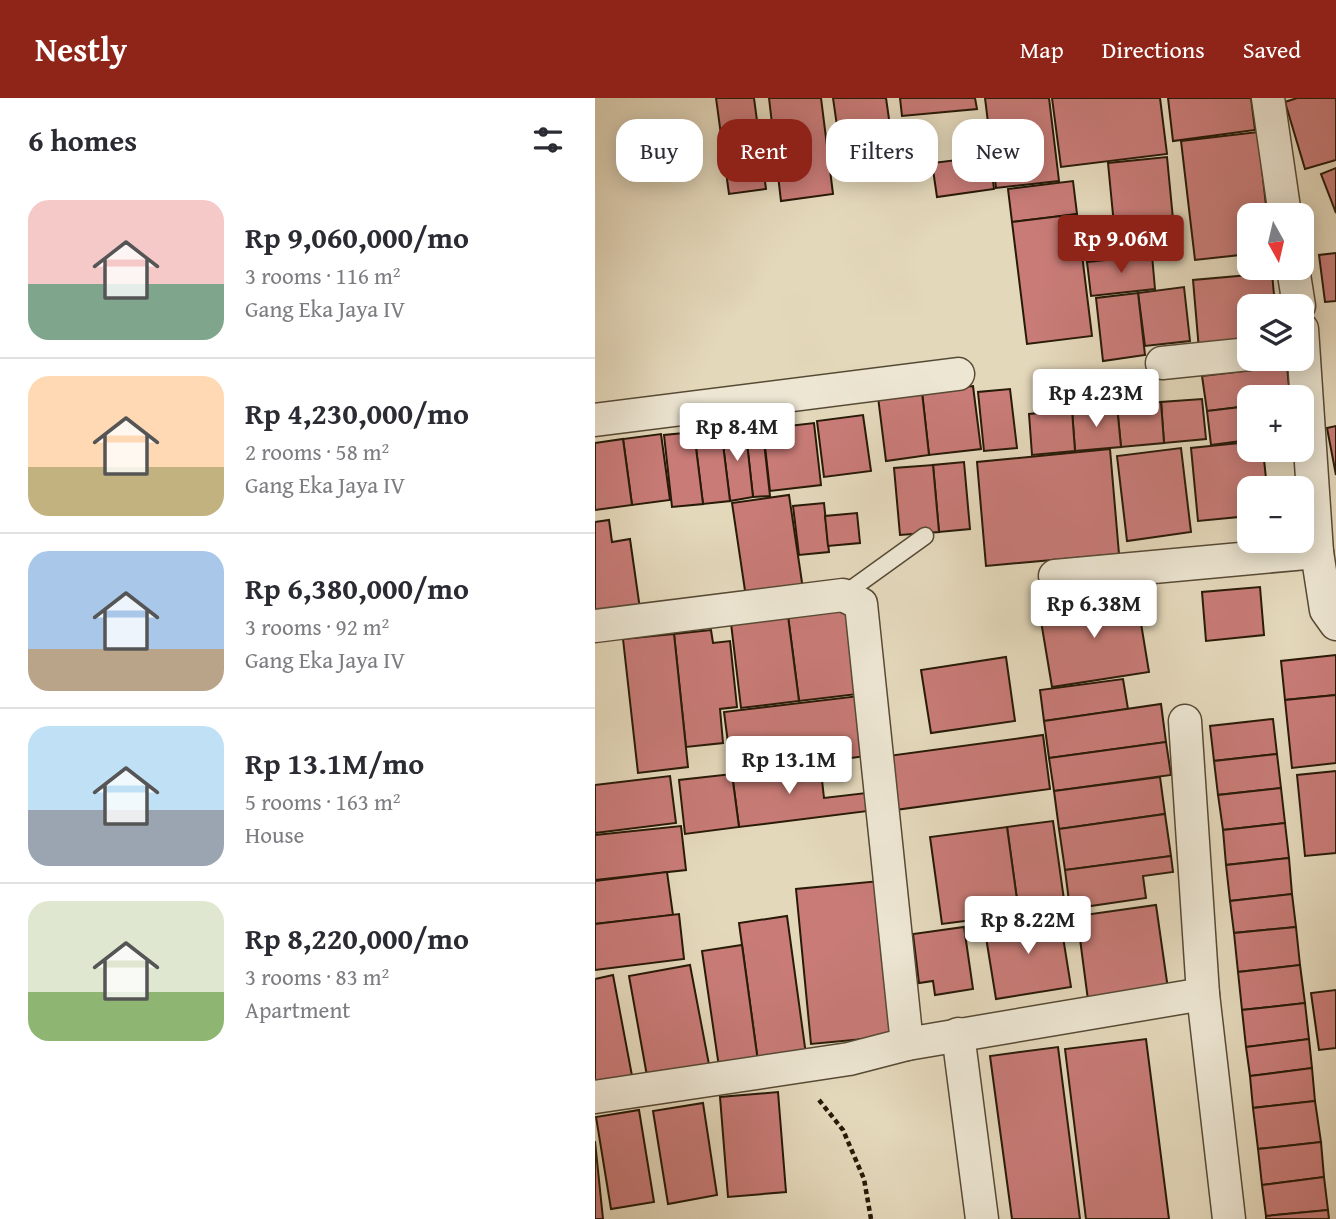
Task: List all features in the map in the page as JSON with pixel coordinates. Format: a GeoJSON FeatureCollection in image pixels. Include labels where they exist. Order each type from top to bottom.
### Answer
{"type":"FeatureCollection","features":[{"type":"Feature","properties":{"kind":"street"},"geometry":{"type":"LineString","coordinates":[[1268,98],[1283,203]]}},
{"type":"Feature","properties":{"kind":"street"},"geometry":{"type":"LineString","coordinates":[[1162,363],[1237,355]]}},
{"type":"Feature","properties":{"kind":"street"},"geometry":{"type":"LineString","coordinates":[[1305,371],[1317,552],[1326,610],[1336,624]]}},
{"type":"Feature","properties":{"kind":"street"},"geometry":{"type":"LineString","coordinates":[[595,420],[958,374]]}},
{"type":"Feature","properties":{"kind":"street"},"geometry":{"type":"LineString","coordinates":[[1055,576],[1317,552]]}},
{"type":"Feature","properties":{"kind":"street"},"geometry":{"type":"LineString","coordinates":[[595,626],[843,595],[859,601],[864,613],[907,1044]]}},
{"type":"Feature","properties":{"kind":"street"},"geometry":{"type":"LineString","coordinates":[[1185,721],[1203,994],[1229,1219]]}},
{"type":"Feature","properties":{"kind":"street"},"geometry":{"type":"LineString","coordinates":[[595,1097],[849,1059],[958,1034],[1203,994]]}},
{"type":"Feature","properties":{"kind":"street"},"geometry":{"type":"LineString","coordinates":[[958,1034],[982,1219]]}},
{"type":"Feature","properties":{"kind":"lane"},"geometry":{"type":"LineString","coordinates":[[843,595],[925,536]]}},
{"type":"Feature","properties":{"kind":"path"},"geometry":{"type":"LineString","coordinates":[[794,1067],[843,1130],[864,1179],[870,1219]]}},
{"type":"Feature","properties":{"kind":"building"},"geometry":{"type":"Polygon","coordinates":[[[716,98],[754,98],[757,119],[719,119],[716,98]]]}},
{"type":"Feature","properties":{"kind":"building"},"geometry":{"type":"Polygon","coordinates":[[[769,98],[821,98],[826,138],[826,182],[832,182],[833,194],[781,201],[779,182],[812,182],[812,119],[771,119],[769,98]]]}},
{"type":"Feature","properties":{"kind":"building"},"geometry":{"type":"Polygon","coordinates":[[[833,98],[886,98],[889,119],[836,119],[833,98]]]}},
{"type":"Feature","properties":{"kind":"building"},"geometry":{"type":"Polygon","coordinates":[[[900,98],[975,98],[977,109],[902,116],[900,98]]]}},
{"type":"Feature","properties":{"kind":"building"},"geometry":{"type":"Polygon","coordinates":[[[985,98],[1049,98],[1059,181],[996,188],[995,182],[1044,182],[1044,119],[988,119],[985,98]]]}},
{"type":"Feature","properties":{"kind":"building"},"geometry":{"type":"Polygon","coordinates":[[[1052,98],[1160,98],[1167,154],[1061,167],[1052,98]]]}},
{"type":"Feature","properties":{"kind":"building"},"geometry":{"type":"Polygon","coordinates":[[[1168,98],[1251,98],[1255,130],[1173,141],[1168,98]]]}},
{"type":"Feature","properties":{"kind":"building"},"geometry":{"type":"Polygon","coordinates":[[[1297,98],[1336,98],[1336,160],[1305,169],[1285,102],[1297,98]]]}},
{"type":"Feature","properties":{"kind":"building"},"geometry":{"type":"Polygon","coordinates":[[[1258,132],[1266,203],[1237,203],[1237,255],[1195,260],[1181,141],[1258,132]]]}},
{"type":"Feature","properties":{"kind":"building"},"geometry":{"type":"Polygon","coordinates":[[[1167,157],[1176,250],[1117,256],[1108,163],[1167,157]]]}},
{"type":"Feature","properties":{"kind":"building"},"geometry":{"type":"Polygon","coordinates":[[[952,161],[952,182],[993,182],[994,189],[937,197],[935,182],[938,182],[938,162],[952,161]]]}},
{"type":"Feature","properties":{"kind":"building"},"geometry":{"type":"Polygon","coordinates":[[[1336,168],[1336,213],[1321,174],[1336,168]]]}},
{"type":"Feature","properties":{"kind":"building"},"geometry":{"type":"Polygon","coordinates":[[[1073,181],[1077,214],[1012,222],[1008,189],[1073,181]]]}},
{"type":"Feature","properties":{"kind":"building"},"geometry":{"type":"Polygon","coordinates":[[[727,182],[765,182],[766,189],[729,194],[727,182]]]}},
{"type":"Feature","properties":{"kind":"building"},"geometry":{"type":"Polygon","coordinates":[[[1077,214],[1092,336],[1027,344],[1012,222],[1077,214]]]}},
{"type":"Feature","properties":{"kind":"building"},"geometry":{"type":"Polygon","coordinates":[[[1336,253],[1336,301],[1325,302],[1319,255],[1336,253]]]}},
{"type":"Feature","properties":{"kind":"building"},"geometry":{"type":"Polygon","coordinates":[[[1152,255],[1155,289],[1091,296],[1087,262],[1152,255]]]}},
{"type":"Feature","properties":{"kind":"building"},"geometry":{"type":"Polygon","coordinates":[[[1237,276],[1237,280],[1273,280],[1274,294],[1237,294],[1237,347],[1199,350],[1193,280],[1237,276]]]}},
{"type":"Feature","properties":{"kind":"building"},"geometry":{"type":"Polygon","coordinates":[[[1184,287],[1190,341],[1145,346],[1138,293],[1184,287]]]}},
{"type":"Feature","properties":{"kind":"building"},"geometry":{"type":"Polygon","coordinates":[[[1138,293],[1145,355],[1103,361],[1096,298],[1138,293]]]}},
{"type":"Feature","properties":{"kind":"building"},"geometry":{"type":"Polygon","coordinates":[[[1244,371],[1287,371],[1289,385],[1237,385],[1237,407],[1207,411],[1202,376],[1244,371]]]}},
{"type":"Feature","properties":{"kind":"building"},"geometry":{"type":"Polygon","coordinates":[[[973,386],[981,449],[929,455],[922,392],[973,386]]]}},
{"type":"Feature","properties":{"kind":"building"},"geometry":{"type":"Polygon","coordinates":[[[1010,389],[1017,448],[984,451],[978,392],[1010,389]]]}},
{"type":"Feature","properties":{"kind":"building"},"geometry":{"type":"Polygon","coordinates":[[[922,392],[929,455],[886,461],[878,397],[922,392]]]}},
{"type":"Feature","properties":{"kind":"building"},"geometry":{"type":"Polygon","coordinates":[[[1202,399],[1206,439],[1164,443],[1161,402],[1202,399]]]}},
{"type":"Feature","properties":{"kind":"building"},"geometry":{"type":"Polygon","coordinates":[[[1161,402],[1164,443],[1121,447],[1117,406],[1161,402]]]}},
{"type":"Feature","properties":{"kind":"building"},"geometry":{"type":"Polygon","coordinates":[[[1117,406],[1121,447],[1075,451],[1072,410],[1117,406]]]}},
{"type":"Feature","properties":{"kind":"building"},"geometry":{"type":"Polygon","coordinates":[[[1237,407],[1237,442],[1211,445],[1207,411],[1237,407]]]}},
{"type":"Feature","properties":{"kind":"building"},"geometry":{"type":"Polygon","coordinates":[[[1072,410],[1075,451],[1032,455],[1029,414],[1072,410]]]}},
{"type":"Feature","properties":{"kind":"building"},"geometry":{"type":"Polygon","coordinates":[[[863,415],[871,471],[824,477],[817,421],[863,415]]]}},
{"type":"Feature","properties":{"kind":"building"},"geometry":{"type":"Polygon","coordinates":[[[814,423],[821,485],[770,491],[763,429],[814,423]]]}},
{"type":"Feature","properties":{"kind":"building"},"geometry":{"type":"Polygon","coordinates":[[[762,424],[770,496],[753,497],[745,425],[762,424]]]}},
{"type":"Feature","properties":{"kind":"building"},"geometry":{"type":"Polygon","coordinates":[[[745,425],[753,497],[730,501],[721,428],[745,425]]]}},
{"type":"Feature","properties":{"kind":"building"},"geometry":{"type":"Polygon","coordinates":[[[1336,426],[1336,475],[1327,428],[1336,426]]]}},
{"type":"Feature","properties":{"kind":"building"},"geometry":{"type":"Polygon","coordinates":[[[721,428],[730,501],[703,504],[694,432],[721,428]]]}},
{"type":"Feature","properties":{"kind":"building"},"geometry":{"type":"Polygon","coordinates":[[[694,432],[703,504],[672,507],[664,435],[694,432]]]}},
{"type":"Feature","properties":{"kind":"building"},"geometry":{"type":"Polygon","coordinates":[[[661,434],[670,500],[632,505],[623,439],[661,434]]]}},
{"type":"Feature","properties":{"kind":"building"},"geometry":{"type":"Polygon","coordinates":[[[623,439],[632,505],[595,510],[595,443],[623,439]]]}},
{"type":"Feature","properties":{"kind":"building"},"geometry":{"type":"Polygon","coordinates":[[[1237,443],[1237,462],[1264,462],[1266,476],[1237,476],[1237,517],[1198,521],[1191,448],[1237,443]]]}},
{"type":"Feature","properties":{"kind":"building"},"geometry":{"type":"Polygon","coordinates":[[[1181,448],[1191,532],[1127,541],[1117,456],[1181,448]]]}},
{"type":"Feature","properties":{"kind":"building"},"geometry":{"type":"Polygon","coordinates":[[[1110,449],[1119,554],[986,566],[977,462],[1110,449]]]}},
{"type":"Feature","properties":{"kind":"building"},"geometry":{"type":"Polygon","coordinates":[[[964,462],[970,529],[939,532],[933,465],[964,462]]]}},
{"type":"Feature","properties":{"kind":"building"},"geometry":{"type":"Polygon","coordinates":[[[933,465],[939,532],[900,535],[894,468],[933,465]]]}},
{"type":"Feature","properties":{"kind":"building"},"geometry":{"type":"Polygon","coordinates":[[[789,495],[804,596],[747,604],[732,503],[789,495]]]}},
{"type":"Feature","properties":{"kind":"building"},"geometry":{"type":"Polygon","coordinates":[[[824,503],[829,552],[799,555],[793,506],[824,503]]]}},
{"type":"Feature","properties":{"kind":"building"},"geometry":{"type":"Polygon","coordinates":[[[857,513],[860,543],[828,546],[825,516],[857,513]]]}},
{"type":"Feature","properties":{"kind":"building"},"geometry":{"type":"Polygon","coordinates":[[[609,520],[612,542],[630,539],[640,609],[595,616],[595,522],[609,520]]]}},
{"type":"Feature","properties":{"kind":"building"},"geometry":{"type":"Polygon","coordinates":[[[1260,587],[1264,635],[1206,641],[1202,592],[1260,587]]]}},
{"type":"Feature","properties":{"kind":"building"},"geometry":{"type":"Polygon","coordinates":[[[1136,593],[1149,672],[1052,687],[1039,609],[1136,593]]]}},
{"type":"Feature","properties":{"kind":"building"},"geometry":{"type":"Polygon","coordinates":[[[847,608],[858,694],[799,701],[788,616],[847,608]]]}},
{"type":"Feature","properties":{"kind":"building"},"geometry":{"type":"Polygon","coordinates":[[[788,616],[799,701],[741,708],[731,623],[788,616]]]}},
{"type":"Feature","properties":{"kind":"building"},"geometry":{"type":"Polygon","coordinates":[[[711,630],[713,643],[730,641],[737,707],[720,709],[723,743],[686,747],[674,634],[711,630]]]}},
{"type":"Feature","properties":{"kind":"building"},"geometry":{"type":"Polygon","coordinates":[[[674,634],[688,767],[638,773],[623,639],[674,634]]]}},
{"type":"Feature","properties":{"kind":"building"},"geometry":{"type":"Polygon","coordinates":[[[1336,655],[1336,695],[1285,700],[1281,661],[1336,655]]]}},
{"type":"Feature","properties":{"kind":"building"},"geometry":{"type":"Polygon","coordinates":[[[1006,657],[1015,721],[931,733],[921,670],[1006,657]]]}},
{"type":"Feature","properties":{"kind":"building"},"geometry":{"type":"Polygon","coordinates":[[[1123,679],[1128,709],[1044,721],[1040,690],[1123,679]]]}},
{"type":"Feature","properties":{"kind":"building"},"geometry":{"type":"Polygon","coordinates":[[[1336,695],[1336,763],[1292,768],[1285,700],[1336,695]]]}},
{"type":"Feature","properties":{"kind":"building"},"geometry":{"type":"Polygon","coordinates":[[[859,696],[866,756],[732,774],[724,712],[859,696]]]}},
{"type":"Feature","properties":{"kind":"building"},"geometry":{"type":"Polygon","coordinates":[[[1161,704],[1166,742],[1049,758],[1044,721],[1161,704]]]}},
{"type":"Feature","properties":{"kind":"building"},"geometry":{"type":"Polygon","coordinates":[[[1273,719],[1277,754],[1214,761],[1210,726],[1273,719]]]}},
{"type":"Feature","properties":{"kind":"building"},"geometry":{"type":"Polygon","coordinates":[[[1043,735],[1050,789],[895,810],[888,756],[1043,735]]]}},
{"type":"Feature","properties":{"kind":"building"},"geometry":{"type":"Polygon","coordinates":[[[1166,742],[1171,775],[1054,791],[1049,758],[1166,742]]]}},
{"type":"Feature","properties":{"kind":"building"},"geometry":{"type":"Polygon","coordinates":[[[1277,754],[1281,788],[1218,795],[1214,761],[1277,754]]]}},
{"type":"Feature","properties":{"kind":"building"},"geometry":{"type":"Polygon","coordinates":[[[820,762],[824,798],[866,793],[868,811],[739,827],[732,774],[820,762]]]}},
{"type":"Feature","properties":{"kind":"building"},"geometry":{"type":"Polygon","coordinates":[[[1336,771],[1336,853],[1305,856],[1297,775],[1336,771]]]}},
{"type":"Feature","properties":{"kind":"building"},"geometry":{"type":"Polygon","coordinates":[[[732,774],[739,827],[685,834],[679,780],[732,774]]]}},
{"type":"Feature","properties":{"kind":"building"},"geometry":{"type":"Polygon","coordinates":[[[670,776],[676,823],[595,833],[595,785],[670,776]]]}},
{"type":"Feature","properties":{"kind":"building"},"geometry":{"type":"Polygon","coordinates":[[[1160,777],[1165,814],[1059,829],[1054,791],[1160,777]]]}},
{"type":"Feature","properties":{"kind":"building"},"geometry":{"type":"Polygon","coordinates":[[[1281,788],[1285,823],[1223,830],[1218,795],[1281,788]]]}},
{"type":"Feature","properties":{"kind":"building"},"geometry":{"type":"Polygon","coordinates":[[[1165,814],[1171,856],[1065,870],[1059,829],[1165,814]]]}},
{"type":"Feature","properties":{"kind":"building"},"geometry":{"type":"Polygon","coordinates":[[[1053,821],[1065,907],[1019,914],[1007,827],[1053,821]]]}},
{"type":"Feature","properties":{"kind":"building"},"geometry":{"type":"Polygon","coordinates":[[[1285,823],[1289,858],[1226,865],[1223,830],[1285,823]]]}},
{"type":"Feature","properties":{"kind":"building"},"geometry":{"type":"Polygon","coordinates":[[[681,826],[686,870],[595,880],[595,835],[681,826]]]}},
{"type":"Feature","properties":{"kind":"building"},"geometry":{"type":"Polygon","coordinates":[[[1007,827],[1019,914],[942,924],[930,837],[1007,827]]]}},
{"type":"Feature","properties":{"kind":"building"},"geometry":{"type":"Polygon","coordinates":[[[1171,856],[1173,872],[1143,876],[1146,898],[1070,909],[1065,870],[1171,856]]]}},
{"type":"Feature","properties":{"kind":"building"},"geometry":{"type":"Polygon","coordinates":[[[1289,858],[1292,894],[1230,901],[1226,865],[1289,858]]]}},
{"type":"Feature","properties":{"kind":"building"},"geometry":{"type":"Polygon","coordinates":[[[667,872],[673,915],[595,924],[595,881],[667,872]]]}},
{"type":"Feature","properties":{"kind":"building"},"geometry":{"type":"Polygon","coordinates":[[[880,881],[895,1036],[811,1044],[796,889],[880,881]]]}},
{"type":"Feature","properties":{"kind":"building"},"geometry":{"type":"Polygon","coordinates":[[[1292,894],[1296,927],[1234,933],[1230,901],[1292,894]]]}},
{"type":"Feature","properties":{"kind":"building"},"geometry":{"type":"Polygon","coordinates":[[[1156,905],[1168,989],[1088,1000],[1077,916],[1156,905]]]}},
{"type":"Feature","properties":{"kind":"building"},"geometry":{"type":"Polygon","coordinates":[[[1059,912],[1071,987],[996,999],[984,925],[1059,912]]]}},
{"type":"Feature","properties":{"kind":"building"},"geometry":{"type":"Polygon","coordinates":[[[679,914],[684,959],[595,970],[595,924],[679,914]]]}},
{"type":"Feature","properties":{"kind":"building"},"geometry":{"type":"Polygon","coordinates":[[[787,916],[807,1062],[759,1069],[739,923],[787,916]]]}},
{"type":"Feature","properties":{"kind":"building"},"geometry":{"type":"Polygon","coordinates":[[[964,927],[973,989],[935,995],[933,981],[919,983],[913,934],[964,927]]]}},
{"type":"Feature","properties":{"kind":"building"},"geometry":{"type":"Polygon","coordinates":[[[1296,927],[1300,965],[1238,972],[1234,933],[1296,927]]]}},
{"type":"Feature","properties":{"kind":"building"},"geometry":{"type":"Polygon","coordinates":[[[742,945],[759,1069],[720,1074],[702,951],[742,945]]]}},
{"type":"Feature","properties":{"kind":"building"},"geometry":{"type":"Polygon","coordinates":[[[690,965],[711,1075],[649,1087],[629,976],[690,965]]]}},
{"type":"Feature","properties":{"kind":"building"},"geometry":{"type":"Polygon","coordinates":[[[1300,965],[1305,1003],[1242,1010],[1238,972],[1300,965]]]}},
{"type":"Feature","properties":{"kind":"building"},"geometry":{"type":"Polygon","coordinates":[[[613,975],[633,1081],[595,1088],[595,979],[613,975]]]}},
{"type":"Feature","properties":{"kind":"building"},"geometry":{"type":"Polygon","coordinates":[[[1336,990],[1336,1048],[1319,1050],[1311,993],[1336,990]]]}},
{"type":"Feature","properties":{"kind":"building"},"geometry":{"type":"Polygon","coordinates":[[[1305,1003],[1309,1039],[1246,1047],[1242,1010],[1305,1003]]]}},
{"type":"Feature","properties":{"kind":"building"},"geometry":{"type":"Polygon","coordinates":[[[1146,1039],[1169,1219],[1086,1219],[1065,1049],[1146,1039]]]}},
{"type":"Feature","properties":{"kind":"building"},"geometry":{"type":"Polygon","coordinates":[[[1309,1039],[1312,1068],[1250,1076],[1246,1047],[1309,1039]]]}},
{"type":"Feature","properties":{"kind":"building"},"geometry":{"type":"Polygon","coordinates":[[[1058,1047],[1080,1219],[1012,1219],[990,1056],[1058,1047]]]}},
{"type":"Feature","properties":{"kind":"building"},"geometry":{"type":"Polygon","coordinates":[[[1312,1068],[1315,1101],[1253,1108],[1250,1076],[1312,1068]]]}},
{"type":"Feature","properties":{"kind":"building"},"geometry":{"type":"Polygon","coordinates":[[[778,1092],[786,1192],[728,1197],[720,1097],[778,1092]]]}},
{"type":"Feature","properties":{"kind":"building"},"geometry":{"type":"Polygon","coordinates":[[[1315,1101],[1321,1142],[1258,1149],[1253,1108],[1315,1101]]]}},
{"type":"Feature","properties":{"kind":"building"},"geometry":{"type":"Polygon","coordinates":[[[703,1103],[717,1195],[668,1204],[653,1111],[703,1103]]]}},
{"type":"Feature","properties":{"kind":"building"},"geometry":{"type":"Polygon","coordinates":[[[639,1110],[654,1202],[611,1209],[596,1117],[639,1110]]]}},
{"type":"Feature","properties":{"kind":"building"},"geometry":{"type":"Polygon","coordinates":[[[595,1141],[603,1219],[595,1219],[595,1141]]]}},
{"type":"Feature","properties":{"kind":"building"},"geometry":{"type":"Polygon","coordinates":[[[1321,1142],[1324,1177],[1262,1185],[1258,1149],[1321,1142]]]}},
{"type":"Feature","properties":{"kind":"building"},"geometry":{"type":"Polygon","coordinates":[[[1324,1177],[1328,1210],[1266,1216],[1262,1185],[1324,1177]]]}},
{"type":"Feature","properties":{"kind":"building"},"geometry":{"type":"Polygon","coordinates":[[[1328,1210],[1329,1219],[1266,1219],[1266,1216],[1328,1210]]]}}]}
